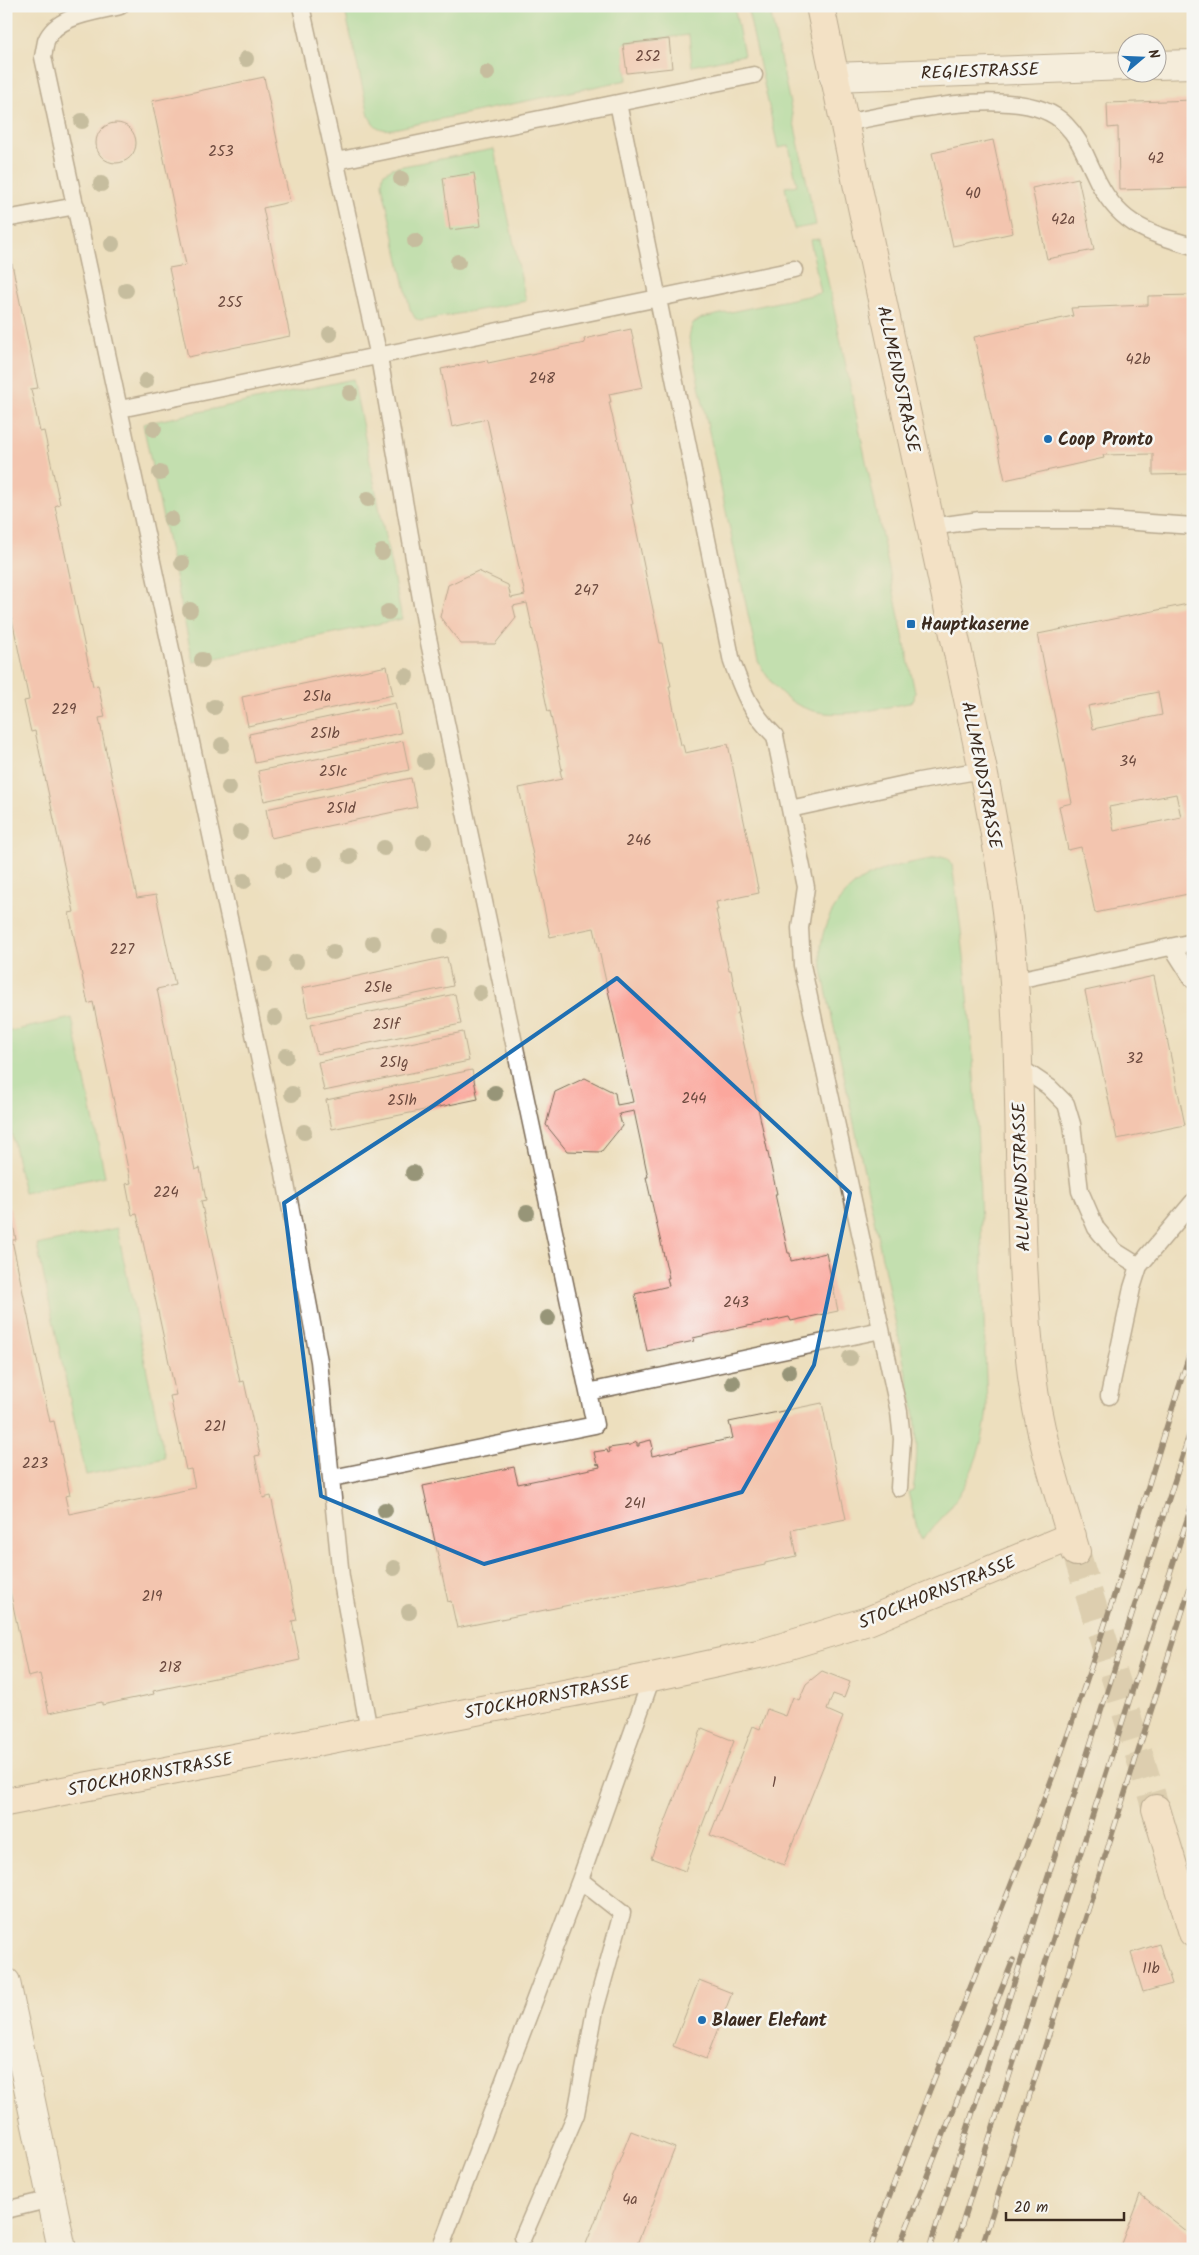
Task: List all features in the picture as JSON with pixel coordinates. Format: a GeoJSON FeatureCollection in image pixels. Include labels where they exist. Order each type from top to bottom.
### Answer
{"type":"FeatureCollection","features":[{"type":"Feature","properties":{"kind":"main road","name":"ALLMENDSTRASSE"},"geometry":{"type":"LineString","coordinates":[[820,6],[982,770],[1006,906],[1018,1066],[1026,1317],[1032,1378],[1042,1435],[1074,1544]]}},
{"type":"Feature","properties":{"kind":"main road","name":"STOCKHORNSTRASSE"},"geometry":{"type":"LineString","coordinates":[[6,1802],[652,1677],[763,1653],[868,1621],[1074,1544]]}},
{"type":"Feature","properties":{"kind":"main road"},"geometry":{"type":"LineString","coordinates":[[1156,1809],[1193,1933]]}},
{"type":"Feature","properties":{"kind":"street"},"geometry":{"type":"LineString","coordinates":[[1166,65],[1193,64]]}},
{"type":"Feature","properties":{"kind":"street","name":"REGIESTRASSE"},"geometry":{"type":"LineString","coordinates":[[834,77],[1116,66]]}},
{"type":"Feature","properties":{"kind":"street"},"geometry":{"type":"LineString","coordinates":[[6,1982],[62,2249]]}},
{"type":"Feature","properties":{"kind":"lane"},"geometry":{"type":"LineString","coordinates":[[120,6],[73,18],[56,28],[47,40],[43,57],[283,1168],[319,1361],[341,1577],[369,1731]]}},
{"type":"Feature","properties":{"kind":"lane"},"geometry":{"type":"LineString","coordinates":[[301,6],[378,357],[427,633],[595,1425],[332,1478]]}},
{"type":"Feature","properties":{"kind":"lane"},"geometry":{"type":"LineString","coordinates":[[336,161],[754,75]]}},
{"type":"Feature","properties":{"kind":"lane"},"geometry":{"type":"LineString","coordinates":[[845,123],[961,103],[992,102],[1037,107],[1065,123],[1086,152],[1094,174],[1116,211],[1139,228],[1193,246]]}},
{"type":"Feature","properties":{"kind":"lane"},"geometry":{"type":"LineString","coordinates":[[618,103],[732,662],[745,697],[758,719],[775,736],[806,887],[800,928],[802,965],[899,1412],[902,1439],[899,1488]]}},
{"type":"Feature","properties":{"kind":"lane"},"geometry":{"type":"LineString","coordinates":[[6,220],[76,206]]}},
{"type":"Feature","properties":{"kind":"lane"},"geometry":{"type":"LineString","coordinates":[[120,409],[794,270]]}},
{"type":"Feature","properties":{"kind":"lane"},"geometry":{"type":"LineString","coordinates":[[931,527],[980,520],[1108,520],[1193,526]]}},
{"type":"Feature","properties":{"kind":"lane"},"geometry":{"type":"LineString","coordinates":[[790,809],[982,770]]}},
{"type":"Feature","properties":{"kind":"lane"},"geometry":{"type":"LineString","coordinates":[[1013,981],[1193,942]]}},
{"type":"Feature","properties":{"kind":"lane"},"geometry":{"type":"LineString","coordinates":[[1172,947],[1193,980]]}},
{"type":"Feature","properties":{"kind":"lane"},"geometry":{"type":"LineString","coordinates":[[1018,1066],[1049,1087],[1066,1104],[1072,1124],[1080,1191],[1096,1228],[1115,1251],[1139,1266]]}},
{"type":"Feature","properties":{"kind":"lane"},"geometry":{"type":"LineString","coordinates":[[1108,1396],[1132,1288],[1139,1266],[1193,1202]]}},
{"type":"Feature","properties":{"kind":"lane"},"geometry":{"type":"LineString","coordinates":[[588,1392],[881,1330]]}},
{"type":"Feature","properties":{"kind":"lane"},"geometry":{"type":"LineString","coordinates":[[440,2249],[580,1880],[652,1677]]}},
{"type":"Feature","properties":{"kind":"lane"},"geometry":{"type":"LineString","coordinates":[[523,2237],[576,2114],[595,2010],[622,1913],[580,1880]]}},
{"type":"Feature","properties":{"kind":"lane"},"geometry":{"type":"LineString","coordinates":[[6,2210],[51,2199]]}},
{"type":"Feature","properties":{"kind":"highlighted area"},"geometry":{"type":"Polygon","coordinates":[[[617,978],[850,1193],[814,1365],[742,1492],[484,1564],[321,1496],[284,1203],[430,1108],[617,978]]]}},
{"type":"Feature","properties":{"kind":"green space"},"geometry":{"type":"Polygon","coordinates":[[[344,6],[734,6],[744,55],[692,66],[689,35],[624,43],[627,80],[393,129],[381,129],[373,123],[369,116],[344,6]]]}},
{"type":"Feature","properties":{"kind":"green space"},"geometry":{"type":"Polygon","coordinates":[[[747,6],[769,6],[816,225],[794,229],[785,187],[797,185],[789,146],[778,148],[747,6]]]}},
{"type":"Feature","properties":{"kind":"green space"},"geometry":{"type":"Polygon","coordinates":[[[494,149],[526,301],[420,321],[415,318],[410,309],[382,184],[383,174],[392,168],[494,149]]]}},
{"type":"Feature","properties":{"kind":"green space"},"geometry":{"type":"Polygon","coordinates":[[[819,239],[915,692],[914,700],[909,703],[843,713],[823,713],[805,708],[788,699],[772,683],[758,661],[689,338],[692,324],[702,318],[821,293],[810,240],[819,239]]]}},
{"type":"Feature","properties":{"kind":"green space"},"geometry":{"type":"Polygon","coordinates":[[[353,379],[402,619],[193,662],[143,424],[353,379]]]}},
{"type":"Feature","properties":{"kind":"green space"},"geometry":{"type":"Polygon","coordinates":[[[941,857],[948,859],[952,865],[961,932],[974,1067],[987,1406],[978,1453],[966,1482],[939,1521],[920,1540],[908,1492],[913,1490],[915,1472],[917,1444],[915,1416],[822,970],[821,950],[823,936],[830,915],[843,896],[860,881],[886,869],[941,857]]]}},
{"type":"Feature","properties":{"kind":"green space"},"geometry":{"type":"Polygon","coordinates":[[[72,1018],[105,1176],[24,1193],[6,1107],[6,1032],[72,1018]]]}},
{"type":"Feature","properties":{"kind":"green space"},"geometry":{"type":"Polygon","coordinates":[[[117,1228],[165,1458],[86,1475],[37,1245],[117,1228]]]}},
{"type":"Feature","properties":{"kind":"building"},"geometry":{"type":"Polygon","coordinates":[[[669,39],[672,68],[627,73],[623,44],[669,39]]]}},
{"type":"Feature","properties":{"kind":"building"},"geometry":{"type":"Polygon","coordinates":[[[264,77],[290,202],[263,208],[290,336],[188,357],[169,268],[186,265],[152,101],[264,77]]]}},
{"type":"Feature","properties":{"kind":"building"},"geometry":{"type":"Polygon","coordinates":[[[1193,100],[1193,188],[1119,190],[1118,127],[1108,128],[1107,103],[1193,100]]]}},
{"type":"Feature","properties":{"kind":"building"},"geometry":{"type":"Polygon","coordinates":[[[120,123],[127,126],[133,132],[136,143],[135,151],[127,160],[120,163],[112,163],[105,160],[97,151],[96,139],[99,132],[108,124],[120,123]]]}},
{"type":"Feature","properties":{"kind":"building"},"geometry":{"type":"Polygon","coordinates":[[[993,140],[1013,233],[953,246],[932,153],[993,140]]]}},
{"type":"Feature","properties":{"kind":"building"},"geometry":{"type":"Polygon","coordinates":[[[474,173],[481,226],[450,230],[443,178],[474,173]]]}},
{"type":"Feature","properties":{"kind":"building"},"geometry":{"type":"Polygon","coordinates":[[[1078,178],[1094,250],[1047,259],[1032,188],[1078,178]]]}},
{"type":"Feature","properties":{"kind":"building"},"geometry":{"type":"Polygon","coordinates":[[[12,264],[38,388],[31,389],[40,432],[44,431],[60,504],[55,506],[93,686],[98,685],[105,717],[99,718],[137,898],[156,895],[175,985],[157,989],[195,1170],[200,1168],[206,1200],[201,1201],[240,1382],[244,1381],[260,1455],[255,1456],[263,1498],[271,1496],[297,1620],[292,1621],[300,1660],[153,1691],[154,1694],[102,1705],[102,1702],[49,1713],[40,1674],[28,1677],[6,1572],[6,1552],[10,1551],[6,1531],[6,1209],[10,1208],[16,1240],[12,1240],[50,1422],[54,1421],[70,1495],[65,1496],[69,1514],[195,1488],[191,1469],[186,1470],[170,1396],[176,1395],[137,1214],[132,1215],[126,1184],[131,1183],[93,1002],[88,1004],[69,913],[74,912],[35,731],[31,732],[24,701],[29,700],[6,591],[6,265],[12,264]]]}},
{"type":"Feature","properties":{"kind":"building"},"geometry":{"type":"Polygon","coordinates":[[[1193,295],[1193,474],[1153,475],[1153,454],[1103,455],[1104,458],[1005,480],[974,337],[1073,316],[1071,308],[1148,305],[1148,296],[1193,295]]]}},
{"type":"Feature","properties":{"kind":"building"},"geometry":{"type":"Polygon","coordinates":[[[631,329],[643,387],[609,394],[611,402],[609,402],[633,504],[631,504],[660,643],[662,643],[671,686],[669,686],[681,745],[683,745],[685,753],[728,744],[759,893],[716,902],[718,910],[716,910],[729,970],[731,970],[739,1013],[737,1013],[777,1194],[775,1194],[791,1261],[826,1253],[838,1311],[791,1321],[789,1317],[693,1338],[694,1341],[647,1351],[635,1294],[669,1286],[667,1278],[669,1278],[646,1177],[648,1177],[634,1111],[619,1114],[622,1126],[601,1152],[567,1151],[546,1125],[555,1092],[585,1078],[615,1093],[617,1105],[633,1102],[594,928],[550,937],[519,788],[562,779],[560,770],[562,770],[550,711],[548,712],[527,603],[513,606],[516,618],[495,644],[461,644],[440,617],[448,585],[478,571],[508,585],[511,598],[525,595],[487,419],[452,427],[441,369],[487,360],[488,363],[585,343],[584,339],[631,329]]]}},
{"type":"Feature","properties":{"kind":"building"},"geometry":{"type":"Polygon","coordinates":[[[1193,603],[1193,893],[1095,913],[1081,847],[1068,850],[1059,806],[1072,803],[1038,634],[1193,603]],[[1158,692],[1088,706],[1093,729],[1162,715],[1158,692]],[[1176,794],[1109,807],[1114,831],[1181,817],[1176,794]]]}},
{"type":"Feature","properties":{"kind":"building"},"geometry":{"type":"Polygon","coordinates":[[[387,666],[393,695],[248,726],[242,697],[387,666]]]}},
{"type":"Feature","properties":{"kind":"building"},"geometry":{"type":"Polygon","coordinates":[[[395,703],[401,733],[255,763],[249,734],[395,703]]]}},
{"type":"Feature","properties":{"kind":"building"},"geometry":{"type":"Polygon","coordinates":[[[403,741],[409,770],[264,801],[258,771],[403,741]]]}},
{"type":"Feature","properties":{"kind":"building"},"geometry":{"type":"Polygon","coordinates":[[[411,778],[417,807],[271,838],[266,809],[411,778]]]}},
{"type":"Feature","properties":{"kind":"building"},"geometry":{"type":"Polygon","coordinates":[[[447,957],[453,986],[308,1017],[302,988],[447,957]]]}},
{"type":"Feature","properties":{"kind":"building"},"geometry":{"type":"Polygon","coordinates":[[[1154,976],[1185,1125],[1117,1139],[1085,991],[1154,976]]]}},
{"type":"Feature","properties":{"kind":"building"},"geometry":{"type":"Polygon","coordinates":[[[455,994],[461,1024],[317,1054],[310,1025],[455,994]]]}},
{"type":"Feature","properties":{"kind":"building"},"geometry":{"type":"Polygon","coordinates":[[[463,1032],[469,1061],[324,1091],[318,1062],[463,1032]]]}},
{"type":"Feature","properties":{"kind":"building"},"geometry":{"type":"Polygon","coordinates":[[[472,1070],[478,1099],[332,1129],[326,1100],[472,1070]]]}},
{"type":"Feature","properties":{"kind":"building"},"geometry":{"type":"Polygon","coordinates":[[[822,1403],[846,1519],[791,1530],[796,1556],[765,1563],[765,1565],[457,1628],[451,1601],[448,1602],[423,1486],[514,1467],[518,1484],[600,1467],[599,1464],[597,1465],[594,1452],[607,1450],[608,1453],[610,1452],[609,1448],[637,1442],[637,1446],[639,1446],[639,1443],[651,1440],[652,1456],[733,1438],[729,1422],[822,1403]]]}},
{"type":"Feature","properties":{"kind":"building"},"geometry":{"type":"Polygon","coordinates":[[[822,1671],[850,1682],[844,1698],[833,1694],[827,1710],[843,1717],[784,1865],[710,1835],[753,1726],[760,1729],[767,1709],[786,1716],[793,1697],[799,1700],[806,1684],[822,1671]]]}},
{"type":"Feature","properties":{"kind":"building"},"geometry":{"type":"Polygon","coordinates":[[[702,1728],[734,1741],[685,1871],[651,1858],[702,1728]]]}},
{"type":"Feature","properties":{"kind":"building"},"geometry":{"type":"Polygon","coordinates":[[[1159,1944],[1172,1984],[1143,1992],[1131,1953],[1159,1944]]]}},
{"type":"Feature","properties":{"kind":"building","name":"Blauer Elefant"},"geometry":{"type":"Polygon","coordinates":[[[699,1980],[732,1993],[706,2059],[673,2046],[699,1980]]]}},
{"type":"Feature","properties":{"kind":"building"},"geometry":{"type":"Polygon","coordinates":[[[631,2131],[675,2148],[635,2249],[584,2249],[631,2131]]]}},
{"type":"Feature","properties":{"kind":"building"},"geometry":{"type":"Polygon","coordinates":[[[1140,2194],[1193,2236],[1193,2249],[1119,2249],[1140,2194]]]}},
{"type":"Feature","properties":{"kind":"tunnel"},"geometry":{"type":"LineString","coordinates":[[1076,1552],[1156,1809]]}},
{"type":"Feature","properties":{"kind":"railway"},"geometry":{"type":"LineString","coordinates":[[870,2249],[915,2127],[1058,1762],[1111,1606],[1193,1343]]}},
{"type":"Feature","properties":{"kind":"railway"},"geometry":{"type":"LineString","coordinates":[[929,2249],[1193,1423]]}},
{"type":"Feature","properties":{"kind":"railway"},"geometry":{"type":"LineString","coordinates":[[954,2249],[1193,1501]]}},
{"type":"Feature","properties":{"kind":"railway"},"geometry":{"type":"LineString","coordinates":[[981,2249],[1193,1578]]}},
{"type":"Feature","properties":{"kind":"railway"},"geometry":{"type":"LineString","coordinates":[[898,2249],[1013,1960]]}},
{"type":"Feature","properties":{"kind":"place","name":"Coop Pronto"},"geometry":{"type":"Point","coordinates":[1048,439]}},
{"type":"Feature","properties":{"kind":"place","name":"Hauptkaserne"},"geometry":{"type":"Point","coordinates":[911,624]}},
{"type":"Feature","properties":{"kind":"place","name":"Blauer Elefant"},"geometry":{"type":"Point","coordinates":[702,2020]}}]}
